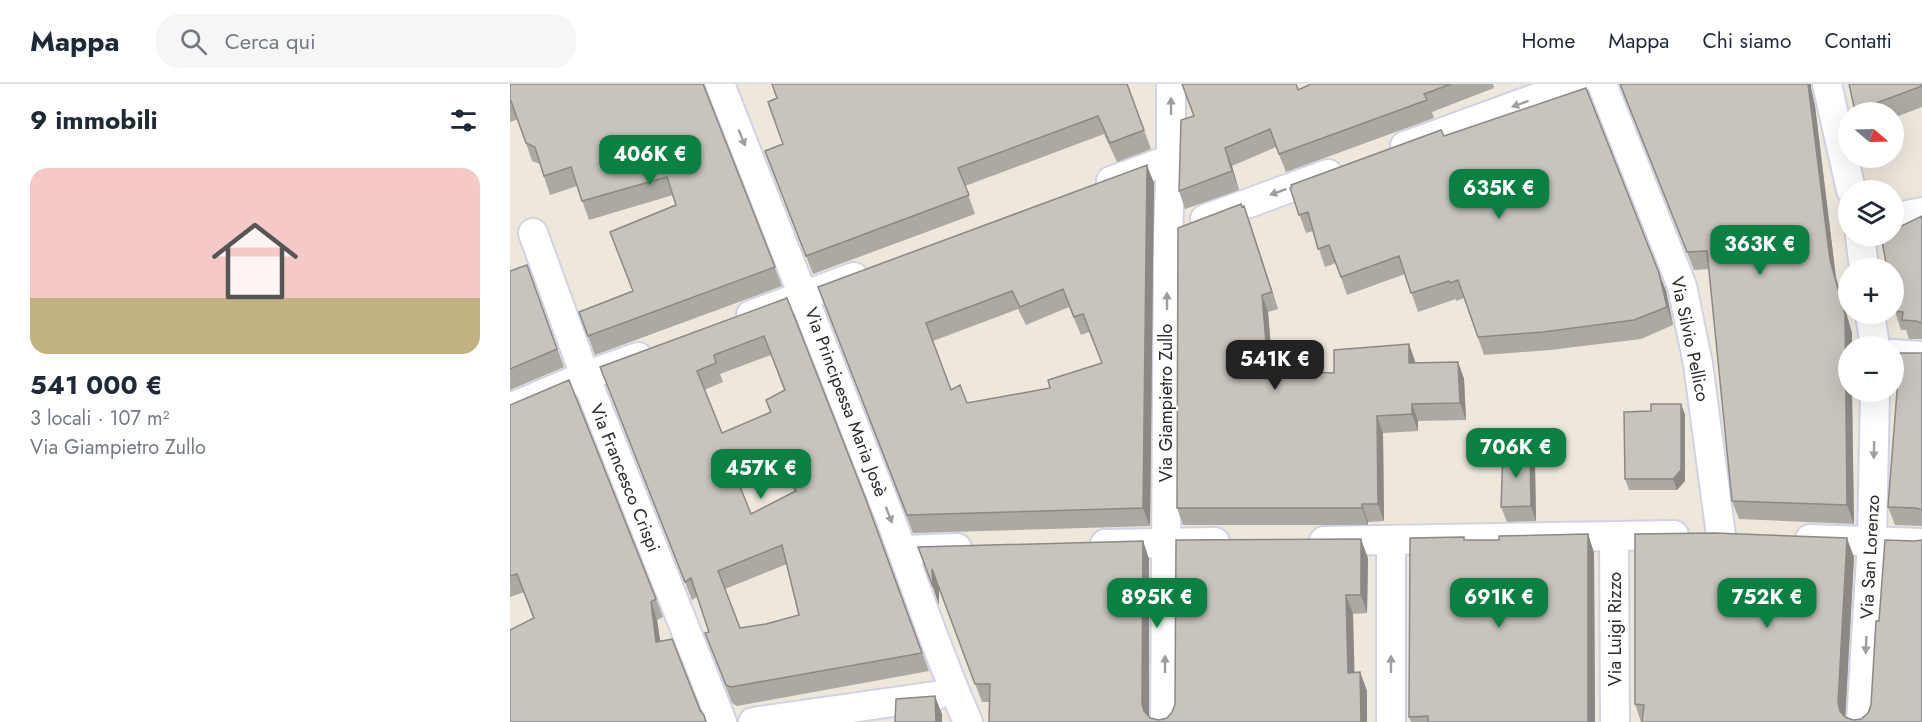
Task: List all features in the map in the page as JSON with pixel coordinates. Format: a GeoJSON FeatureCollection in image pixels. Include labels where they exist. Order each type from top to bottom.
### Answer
{"type":"FeatureCollection","features":[{"type":"Feature","properties":{"kind":"street","name":"Via Principessa Maria Josè"},"geometry":{"type":"LineString","coordinates":[[720,84],[968,722]]}},
{"type":"Feature","properties":{"kind":"street","name":"Via Giampietro Zullo"},"geometry":{"type":"LineString","coordinates":[[1165,722],[1168,233],[1172,84]]}},
{"type":"Feature","properties":{"kind":"street"},"geometry":{"type":"LineString","coordinates":[[1168,233],[1575,84]]}},
{"type":"Feature","properties":{"kind":"street","name":"Via Silvio Pellico"},"geometry":{"type":"LineString","coordinates":[[1602,84],[1682,286],[1732,536],[1614,536]]}},
{"type":"Feature","properties":{"kind":"street"},"geometry":{"type":"LineString","coordinates":[[1827,84],[1849,180]]}},
{"type":"Feature","properties":{"kind":"street"},"geometry":{"type":"LineString","coordinates":[[1082,192],[1171,159]]}},
{"type":"Feature","properties":{"kind":"street"},"geometry":{"type":"LineString","coordinates":[[1904,216],[1922,212]]}},
{"type":"Feature","properties":{"kind":"street","name":"Via Francesco Crispi"},"geometry":{"type":"LineString","coordinates":[[533,233],[585,376],[722,722]]}},
{"type":"Feature","properties":{"kind":"street"},"geometry":{"type":"LineString","coordinates":[[728,324],[882,267]]}},
{"type":"Feature","properties":{"kind":"street"},"geometry":{"type":"LineString","coordinates":[[510,408],[585,376],[662,348]]}},
{"type":"Feature","properties":{"kind":"street"},"geometry":{"type":"LineString","coordinates":[[1904,355],[1922,356]]}},
{"type":"Feature","properties":{"kind":"street","name":"Via San Lorenzo"},"geometry":{"type":"LineString","coordinates":[[1861,722],[1872,541],[1875,402]]}},
{"type":"Feature","properties":{"kind":"street"},"geometry":{"type":"LineString","coordinates":[[1296,541],[1614,536]]}},
{"type":"Feature","properties":{"kind":"street","name":"Via Luigi Rizzo"},"geometry":{"type":"LineString","coordinates":[[1614,536],[1615,722]]}},
{"type":"Feature","properties":{"kind":"street"},"geometry":{"type":"LineString","coordinates":[[1779,537],[1922,543]]}},
{"type":"Feature","properties":{"kind":"street"},"geometry":{"type":"LineString","coordinates":[[1391,541],[1391,722]]}},
{"type":"Feature","properties":{"kind":"street"},"geometry":{"type":"LineString","coordinates":[[1082,545],[1236,542]]}},
{"type":"Feature","properties":{"kind":"street"},"geometry":{"type":"LineString","coordinates":[[902,550],[986,547]]}},
{"type":"Feature","properties":{"kind":"street"},"geometry":{"type":"LineString","coordinates":[[753,722],[955,693]]}},
{"type":"Feature","properties":{"kind":"building"},"geometry":{"type":"Polygon","coordinates":[[[510,84],[703,84],[775,267],[588,336],[579,312],[633,291],[610,232],[676,205],[667,177],[582,201],[571,167],[544,176],[535,147],[526,143],[510,101],[510,84]]]}},
{"type":"Feature","properties":{"kind":"building"},"geometry":{"type":"Polygon","coordinates":[[[772,84],[1127,84],[1144,130],[1110,143],[1098,116],[958,168],[969,195],[806,256],[765,151],[783,144],[768,102],[777,98],[772,84]]]}},
{"type":"Feature","properties":{"kind":"building"},"geometry":{"type":"Polygon","coordinates":[[[1182,84],[1296,84],[1298,90],[1311,84],[1451,84],[1424,94],[1427,100],[1279,154],[1270,129],[1225,148],[1232,171],[1179,191],[1181,120],[1194,116],[1182,84]]]}},
{"type":"Feature","properties":{"kind":"building"},"geometry":{"type":"Polygon","coordinates":[[[1620,84],[1808,84],[1830,260],[1838,289],[1838,324],[1845,324],[1845,336],[1838,336],[1838,402],[1846,402],[1847,505],[1732,501],[1707,251],[1687,252],[1620,84]]]}},
{"type":"Feature","properties":{"kind":"building"},"geometry":{"type":"Polygon","coordinates":[[[1849,84],[1922,84],[1922,86],[1879,102],[1853,102],[1849,84]]]}},
{"type":"Feature","properties":{"kind":"building"},"geometry":{"type":"Polygon","coordinates":[[[1586,88],[1659,273],[1667,307],[1634,320],[1543,332],[1478,337],[1458,280],[1411,293],[1399,256],[1341,277],[1329,245],[1318,249],[1308,212],[1299,215],[1291,185],[1441,130],[1444,136],[1586,88]]]}},
{"type":"Feature","properties":{"kind":"building"},"geometry":{"type":"Polygon","coordinates":[[[1147,165],[1143,508],[907,515],[818,287],[1147,165]],[[1063,289],[1020,307],[1012,291],[926,323],[951,390],[960,385],[967,403],[1050,388],[1048,380],[1102,363],[1083,314],[1074,317],[1063,289]]]}},
{"type":"Feature","properties":{"kind":"building"},"geometry":{"type":"Polygon","coordinates":[[[1241,204],[1242,207],[1244,206],[1272,292],[1262,295],[1266,343],[1244,350],[1245,357],[1267,355],[1269,371],[1334,373],[1334,350],[1409,344],[1409,363],[1458,362],[1460,403],[1412,404],[1412,414],[1377,416],[1378,504],[1362,504],[1362,508],[1177,508],[1178,228],[1241,204]]]}},
{"type":"Feature","properties":{"kind":"building"},"geometry":{"type":"Polygon","coordinates":[[[1922,216],[1922,323],[1904,320],[1904,258],[1885,258],[1883,246],[1904,246],[1904,225],[1922,216]]]}},
{"type":"Feature","properties":{"kind":"building"},"geometry":{"type":"Polygon","coordinates":[[[527,265],[557,349],[510,369],[510,271],[527,265]]]}},
{"type":"Feature","properties":{"kind":"building"},"geometry":{"type":"Polygon","coordinates":[[[787,298],[865,497],[922,653],[731,687],[726,685],[705,633],[709,632],[691,578],[685,582],[600,367],[787,298]],[[764,336],[714,355],[716,363],[697,371],[722,433],[771,412],[766,400],[785,390],[764,336]],[[777,450],[732,467],[751,514],[796,491],[777,450]],[[782,545],[718,571],[740,628],[799,615],[782,545]]]}},
{"type":"Feature","properties":{"kind":"building"},"geometry":{"type":"Polygon","coordinates":[[[1904,353],[1922,353],[1922,510],[1888,507],[1896,402],[1904,402],[1904,353]]]}},
{"type":"Feature","properties":{"kind":"building"},"geometry":{"type":"Polygon","coordinates":[[[569,380],[656,599],[651,602],[656,642],[672,639],[706,722],[510,722],[510,630],[534,618],[517,574],[510,576],[510,405],[569,380]]]}},
{"type":"Feature","properties":{"kind":"building"},"geometry":{"type":"Polygon","coordinates":[[[1651,404],[1681,404],[1681,470],[1673,479],[1625,479],[1624,412],[1651,411],[1651,404]]]}},
{"type":"Feature","properties":{"kind":"building"},"geometry":{"type":"Polygon","coordinates":[[[1530,449],[1531,506],[1501,507],[1503,451],[1530,449]]]}},
{"type":"Feature","properties":{"kind":"building"},"geometry":{"type":"Polygon","coordinates":[[[1714,533],[1847,538],[1838,703],[1845,717],[1853,720],[1861,719],[1868,713],[1871,705],[1876,621],[1879,621],[1885,540],[1922,540],[1922,722],[1642,722],[1644,705],[1635,704],[1635,534],[1714,533]]]}},
{"type":"Feature","properties":{"kind":"building"},"geometry":{"type":"Polygon","coordinates":[[[1588,534],[1588,722],[1428,722],[1428,716],[1409,717],[1410,538],[1464,537],[1464,540],[1499,540],[1499,536],[1588,534]]]}},
{"type":"Feature","properties":{"kind":"building"},"geometry":{"type":"Polygon","coordinates":[[[1361,539],[1361,595],[1346,595],[1348,673],[1360,672],[1361,722],[989,722],[990,684],[975,684],[932,569],[933,587],[918,547],[1143,541],[1142,704],[1150,718],[1159,720],[1167,718],[1175,704],[1176,540],[1361,539]]]}},
{"type":"Feature","properties":{"kind":"building"},"geometry":{"type":"Polygon","coordinates":[[[935,696],[936,722],[895,722],[896,699],[935,696]]]}}]}
